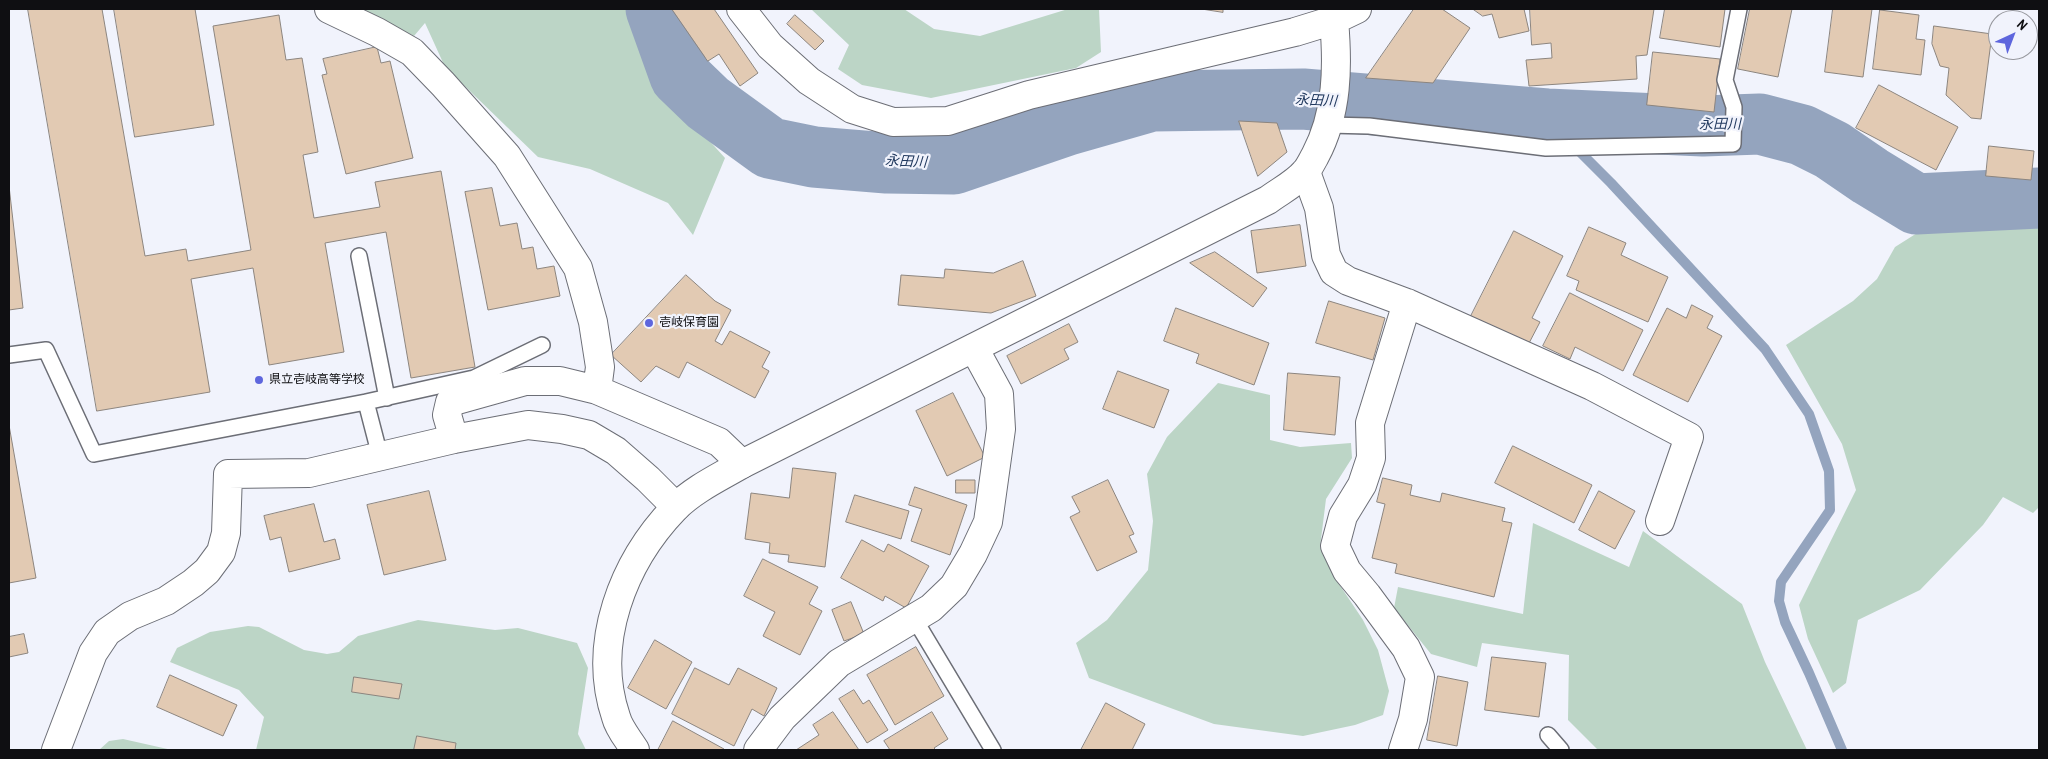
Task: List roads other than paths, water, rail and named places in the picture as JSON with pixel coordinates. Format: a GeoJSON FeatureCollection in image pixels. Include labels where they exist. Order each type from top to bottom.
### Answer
{"type":"FeatureCollection","features":[{"type":"Feature","properties":{"kind":"street"},"geometry":{"type":"LineString","coordinates":[[329,9],[377,32],[412,52],[443,84],[506,156],[578,268],[593,322],[600,367],[597,390]]}},
{"type":"Feature","properties":{"kind":"street"},"geometry":{"type":"LineString","coordinates":[[741,9],[770,46],[809,81],[852,110],[893,122],[948,121],[1029,95],[1295,32],[1346,14]]}},
{"type":"Feature","properties":{"kind":"street"},"geometry":{"type":"LineString","coordinates":[[635,750],[616,719],[607,681],[613,619],[624,583],[644,546],[676,507],[699,489],[742,464],[1268,200],[1306,172],[1318,150],[1330,120],[1337,52],[1346,14]]}},
{"type":"Feature","properties":{"kind":"street"},"geometry":{"type":"LineString","coordinates":[[1306,172],[1319,208],[1326,255],[1334,272],[1348,281],[1407,303],[1592,386],[1689,437],[1660,521]]}},
{"type":"Feature","properties":{"kind":"street"},"geometry":{"type":"LineString","coordinates":[[1403,750],[1413,719],[1420,677],[1406,648],[1347,571],[1335,546],[1343,516],[1362,485],[1371,458],[1370,423],[1407,303]]}},
{"type":"Feature","properties":{"kind":"street"},"geometry":{"type":"LineString","coordinates":[[758,750],[782,718],[839,663],[932,608],[954,586],[974,554],[988,522],[1001,429],[999,394],[974,348]]}},
{"type":"Feature","properties":{"kind":"street"},"geometry":{"type":"LineString","coordinates":[[454,439],[447,415],[450,402],[525,382],[560,381],[597,390],[719,442],[742,464]]}},
{"type":"Feature","properties":{"kind":"street"},"geometry":{"type":"LineString","coordinates":[[56,750],[93,653],[107,632],[130,616],[166,601],[194,583],[207,571],[221,552],[226,534],[228,474],[309,473],[454,439],[528,426],[562,428],[589,435],[616,451],[676,507]]}},
{"type":"Feature","properties":{"kind":"lane"},"geometry":{"type":"LineString","coordinates":[[1330,120],[1546,148],[1734,144],[1734,106],[1725,80],[1739,9]]}},
{"type":"Feature","properties":{"kind":"lane"},"geometry":{"type":"LineString","coordinates":[[359,256],[387,398]]}},
{"type":"Feature","properties":{"kind":"lane"},"geometry":{"type":"LineString","coordinates":[[9,355],[46,350],[94,454],[387,398],[474,378],[542,345]]}},
{"type":"Feature","properties":{"kind":"lane"},"geometry":{"type":"LineString","coordinates":[[366,402],[380,456]]}},
{"type":"Feature","properties":{"kind":"lane"},"geometry":{"type":"LineString","coordinates":[[914,618],[993,750]]}},
{"type":"Feature","properties":{"kind":"lane"},"geometry":{"type":"LineString","coordinates":[[1548,735],[1561,750]]}},
{"type":"Feature","properties":{"kind":"waterway","name":"永田川"},"geometry":{"type":"LineString","coordinates":[[656,9],[680,76],[708,103],[770,148],[814,157],[887,163],[954,164],[1068,125],[1152,101],[1303,99],[1547,119],[1703,126],[1760,124],[1802,135],[1832,150],[1916,204],[2039,198]]}},
{"type":"Feature","properties":{"kind":"waterway"},"geometry":{"type":"LineString","coordinates":[[1547,119],[1611,183],[1765,349],[1809,414],[1829,471],[1830,510],[1781,582],[1779,601],[1785,622],[1842,750]]}},
{"type":"Feature","properties":{"kind":"place","name":"壱岐保育園"},"geometry":{"type":"Point","coordinates":[649,323]}},
{"type":"Feature","properties":{"kind":"place","name":"県立壱岐高等学校"},"geometry":{"type":"Point","coordinates":[259,380]}}]}
